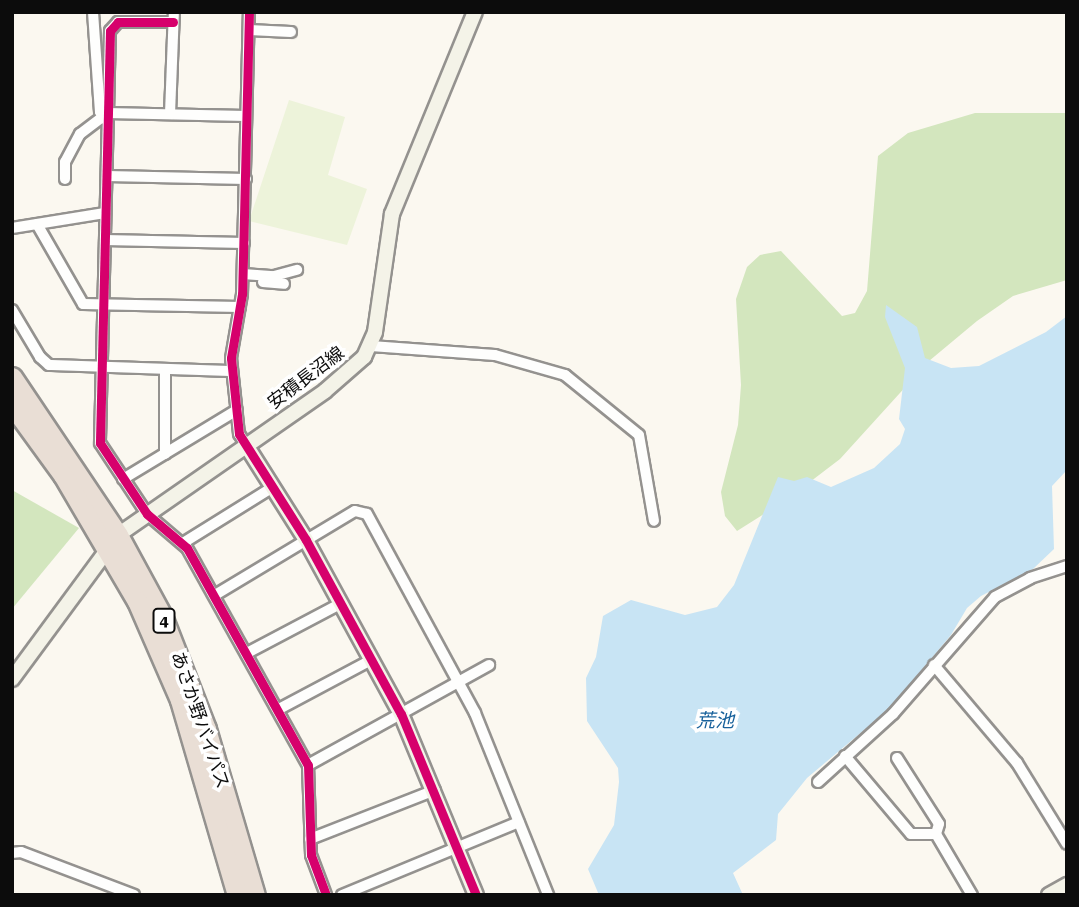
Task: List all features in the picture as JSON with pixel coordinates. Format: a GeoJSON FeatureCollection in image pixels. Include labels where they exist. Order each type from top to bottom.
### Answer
{"type":"FeatureCollection","features":[{"type":"Feature","properties":{"kind":"highway","name":"あさか野バイパス"},"geometry":{"type":"LineString","coordinates":[[12,377],[113,543],[159,648],[204,781],[237,895]]}},
{"type":"Feature","properties":{"kind":"highway","name":"あさか野バイパス"},"geometry":{"type":"LineString","coordinates":[[12,405],[113,543],[143,576],[176,649],[225,793],[255,895]]}},
{"type":"Feature","properties":{"kind":"highway"},"geometry":{"type":"LineString","coordinates":[[204,781],[209,829],[227,895]]}},
{"type":"Feature","properties":{"kind":"highway"},"geometry":{"type":"LineString","coordinates":[[225,793],[239,818],[266,895]]}},
{"type":"Feature","properties":{"kind":"main road","name":"安積長沼線"},"geometry":{"type":"LineString","coordinates":[[12,679],[113,543],[147,514],[342,379],[371,346],[392,214],[475,12]]}},
{"type":"Feature","properties":{"kind":"main road"},"geometry":{"type":"LineString","coordinates":[[246,445],[306,540],[401,714],[435,790],[476,895]]}},
{"type":"Feature","properties":{"kind":"main road"},"geometry":{"type":"LineString","coordinates":[[1049,895],[1067,885]]}},
{"type":"Feature","properties":{"kind":"street"},"geometry":{"type":"LineString","coordinates":[[93,12],[105,117],[107,176],[100,443],[147,514],[183,542],[279,709],[307,765],[312,860],[326,895]]}},
{"type":"Feature","properties":{"kind":"street"},"geometry":{"type":"LineString","coordinates":[[246,445],[239,433],[232,371],[243,277],[249,12]]}},
{"type":"Feature","properties":{"kind":"street"},"geometry":{"type":"LineString","coordinates":[[105,117],[110,31],[118,22],[173,17],[170,114]]}},
{"type":"Feature","properties":{"kind":"street"},"geometry":{"type":"LineString","coordinates":[[249,30],[291,32]]}},
{"type":"Feature","properties":{"kind":"street"},"geometry":{"type":"LineString","coordinates":[[65,179],[65,162],[80,134],[105,117],[170,114],[246,116]]}},
{"type":"Feature","properties":{"kind":"street"},"geometry":{"type":"LineString","coordinates":[[107,176],[246,179]]}},
{"type":"Feature","properties":{"kind":"street"},"geometry":{"type":"LineString","coordinates":[[12,228],[106,214]]}},
{"type":"Feature","properties":{"kind":"street"},"geometry":{"type":"LineString","coordinates":[[37,224],[78,300],[103,304],[240,307]]}},
{"type":"Feature","properties":{"kind":"street"},"geometry":{"type":"LineString","coordinates":[[105,240],[244,243]]}},
{"type":"Feature","properties":{"kind":"street"},"geometry":{"type":"LineString","coordinates":[[243,277],[274,276],[298,270]]}},
{"type":"Feature","properties":{"kind":"street"},"geometry":{"type":"LineString","coordinates":[[243,277],[284,284]]}},
{"type":"Feature","properties":{"kind":"street"},"geometry":{"type":"LineString","coordinates":[[12,310],[45,363],[232,371]]}},
{"type":"Feature","properties":{"kind":"street"},"geometry":{"type":"LineString","coordinates":[[371,346],[495,355],[565,375],[639,435],[654,521]]}},
{"type":"Feature","properties":{"kind":"street"},"geometry":{"type":"LineString","coordinates":[[165,369],[165,454]]}},
{"type":"Feature","properties":{"kind":"street"},"geometry":{"type":"LineString","coordinates":[[123,479],[237,411]]}},
{"type":"Feature","properties":{"kind":"street"},"geometry":{"type":"LineString","coordinates":[[183,542],[273,487]]}},
{"type":"Feature","properties":{"kind":"street"},"geometry":{"type":"LineString","coordinates":[[215,595],[355,511],[367,514],[458,682],[548,895]]}},
{"type":"Feature","properties":{"kind":"street"},"geometry":{"type":"LineString","coordinates":[[818,782],[892,714],[995,597],[1030,578],[1067,566]]}},
{"type":"Feature","properties":{"kind":"street"},"geometry":{"type":"LineString","coordinates":[[247,653],[340,604]]}},
{"type":"Feature","properties":{"kind":"street"},"geometry":{"type":"LineString","coordinates":[[279,709],[371,660]]}},
{"type":"Feature","properties":{"kind":"street"},"geometry":{"type":"LineString","coordinates":[[307,765],[489,665]]}},
{"type":"Feature","properties":{"kind":"street"},"geometry":{"type":"LineString","coordinates":[[934,665],[1012,755],[1067,844]]}},
{"type":"Feature","properties":{"kind":"street"},"geometry":{"type":"LineString","coordinates":[[845,756],[911,834],[936,834]]}},
{"type":"Feature","properties":{"kind":"street"},"geometry":{"type":"LineString","coordinates":[[897,758],[939,824],[936,834],[972,895]]}},
{"type":"Feature","properties":{"kind":"street"},"geometry":{"type":"LineString","coordinates":[[310,839],[435,790]]}},
{"type":"Feature","properties":{"kind":"street"},"geometry":{"type":"LineString","coordinates":[[342,895],[457,850],[519,822]]}},
{"type":"Feature","properties":{"kind":"street"},"geometry":{"type":"LineString","coordinates":[[12,853],[21,852],[134,895]]}},
{"type":"Feature","properties":{"kind":"green space"},"geometry":{"type":"Polygon","coordinates":[[[289,100],[345,117],[328,175],[367,189],[347,245],[249,221],[289,100]]]}},
{"type":"Feature","properties":{"kind":"green space"},"geometry":{"type":"Polygon","coordinates":[[[975,113],[1067,113],[1067,280],[1013,296],[977,321],[929,361],[840,459],[785,501],[737,531],[725,516],[721,492],[738,425],[741,385],[736,299],[747,267],[760,255],[781,251],[842,316],[855,313],[867,291],[878,156],[908,133],[975,113]]]}},
{"type":"Feature","properties":{"kind":"green space"},"geometry":{"type":"Polygon","coordinates":[[[12,490],[79,528],[12,609],[12,490]]]}},
{"type":"Feature","properties":{"kind":"water","name":"荒池"},"geometry":{"type":"Polygon","coordinates":[[[886,305],[917,327],[925,358],[951,368],[979,366],[1046,332],[1067,316],[1067,470],[1052,486],[1054,549],[1033,569],[981,596],[967,608],[951,635],[889,709],[807,778],[778,814],[776,840],[733,873],[743,895],[599,895],[588,869],[614,825],[619,782],[618,768],[587,721],[586,678],[596,657],[603,616],[631,600],[685,615],[717,607],[734,585],[778,477],[794,481],[807,477],[831,487],[874,468],[900,444],[905,429],[899,419],[905,368],[885,317],[886,305]]]}},
{"type":"Feature","properties":{"kind":"cycle path"},"geometry":{"type":"LineString","coordinates":[[249,12],[242,294],[231,358],[239,434],[306,540],[401,714],[476,895]]}},
{"type":"Feature","properties":{"kind":"cycle path"},"geometry":{"type":"LineString","coordinates":[[173,22],[118,22],[110,31],[100,443],[147,514],[187,548],[308,765],[311,855],[326,895]]}}]}
